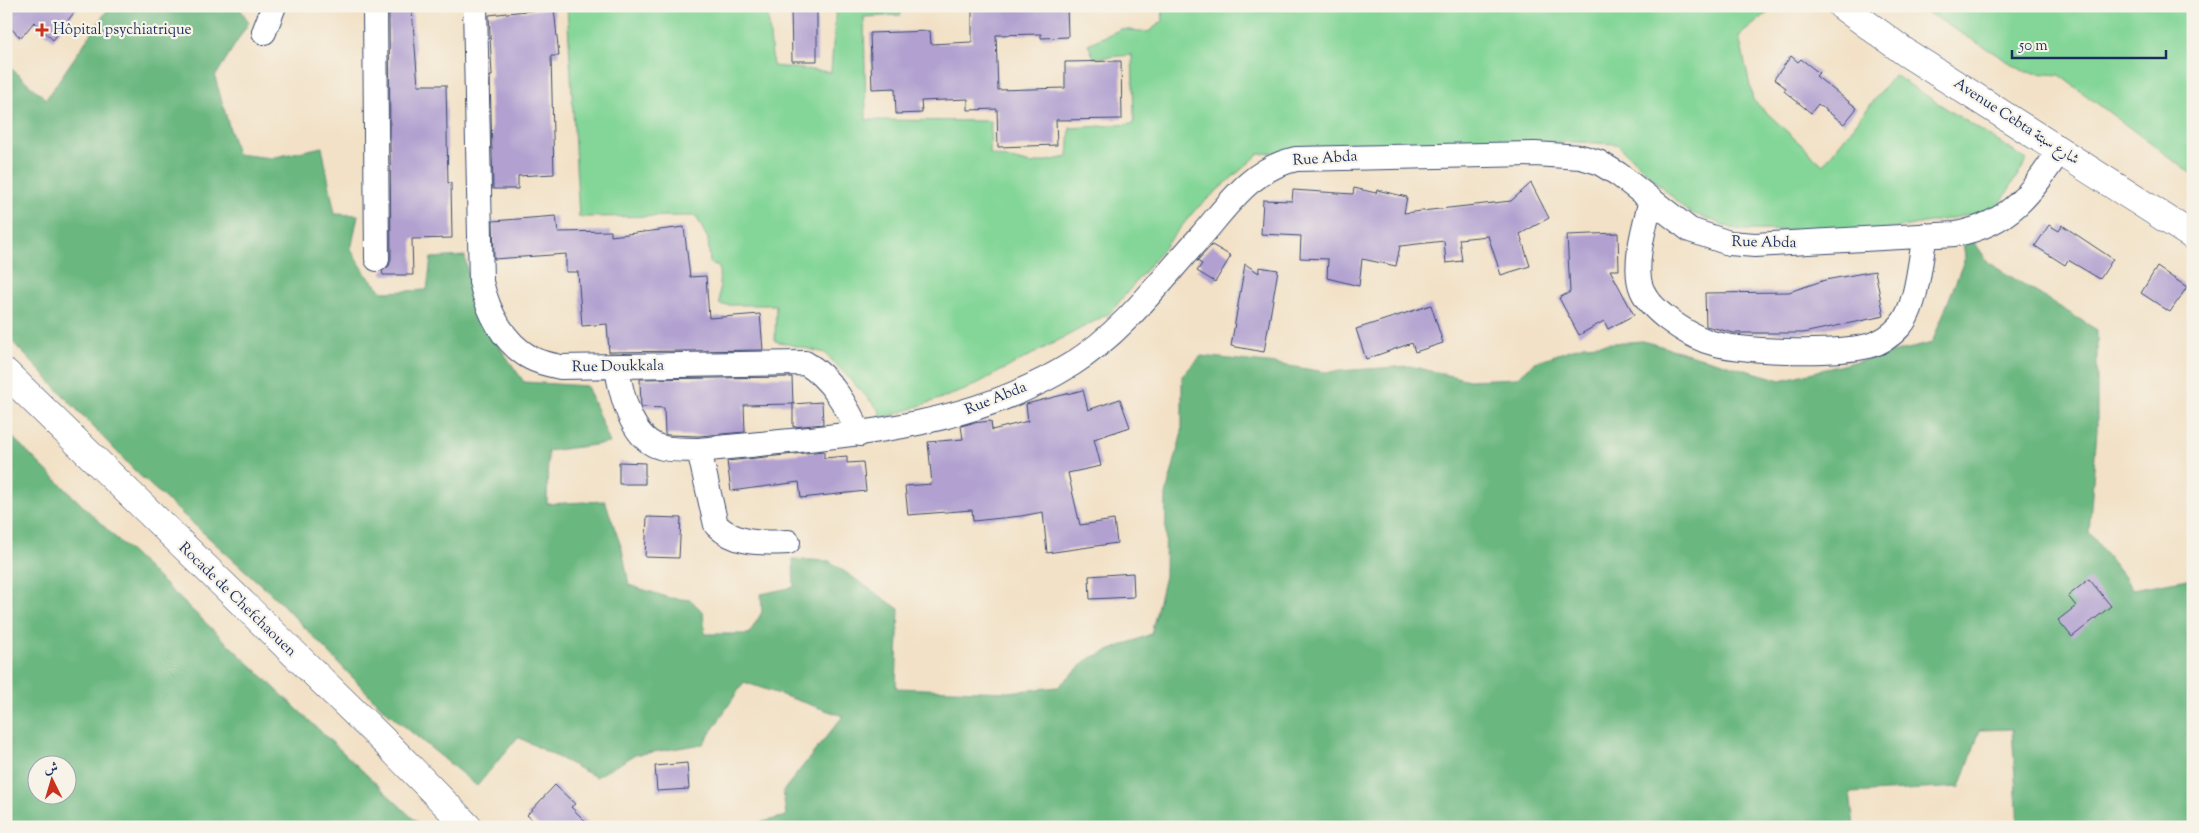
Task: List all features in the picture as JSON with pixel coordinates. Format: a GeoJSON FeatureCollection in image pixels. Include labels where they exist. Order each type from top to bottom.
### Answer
{"type":"FeatureCollection","features":[{"type":"Feature","properties":{"kind":"main road","name":"Avenue Cebta شارع سبتة"},"geometry":{"type":"LineString","coordinates":[[1842,6],[1905,52],[2193,236]]}},
{"type":"Feature","properties":{"kind":"main road","name":"Rocade de Chefchaouen"},"geometry":{"type":"LineString","coordinates":[[6,373],[388,745],[468,827]]}},
{"type":"Feature","properties":{"kind":"street"},"geometry":{"type":"LineString","coordinates":[[264,32],[274,6]]}},
{"type":"Feature","properties":{"kind":"street"},"geometry":{"type":"LineString","coordinates":[[375,6],[377,259]]}},
{"type":"Feature","properties":{"kind":"street","name":"Rue Doukkala"},"geometry":{"type":"LineString","coordinates":[[475,6],[481,282],[485,299],[500,329],[511,342],[531,358],[561,367],[617,368],[741,363],[805,363],[817,371],[844,404],[860,434]]}},
{"type":"Feature","properties":{"kind":"street","name":"Rue Abda"},"geometry":{"type":"LineString","coordinates":[[617,368],[631,420],[646,439],[660,447],[699,450],[860,434],[966,412],[1036,383],[1072,364],[1126,320],[1237,193],[1259,174],[1279,163],[1315,157],[1560,154],[1581,157],[1598,162],[1629,182],[1690,230],[1729,243],[1807,243],[1956,234],[1979,230],[2002,219],[2040,179],[2060,150]]}},
{"type":"Feature","properties":{"kind":"street"},"geometry":{"type":"LineString","coordinates":[[1651,200],[1640,253],[1639,273],[1644,294],[1667,318],[1689,333],[1707,341],[1750,348],[1774,351],[1843,348],[1868,346],[1884,339],[1899,328],[1910,310],[1925,236]]}},
{"type":"Feature","properties":{"kind":"street"},"geometry":{"type":"LineString","coordinates":[[699,450],[716,525],[724,533],[745,542],[756,544],[788,542]]}},
{"type":"Feature","properties":{"kind":"green space"},"geometry":{"type":"Polygon","coordinates":[[[110,6],[238,6],[249,22],[215,77],[237,154],[271,158],[322,147],[335,214],[358,215],[351,250],[366,274],[383,292],[427,290],[431,258],[465,256],[473,309],[524,382],[587,386],[610,443],[548,451],[547,504],[605,501],[622,549],[629,585],[670,598],[691,600],[703,612],[705,634],[749,634],[762,612],[761,594],[794,587],[793,559],[829,561],[899,609],[896,688],[1007,692],[1058,687],[1088,659],[1151,634],[1165,576],[1166,495],[1182,432],[1182,376],[1201,356],[1277,364],[1325,372],[1410,366],[1469,380],[1517,378],[1535,362],[1584,345],[1643,341],[1781,380],[1932,343],[1965,258],[1963,242],[1972,239],[1989,263],[2097,330],[2097,430],[2089,532],[2133,589],[2193,578],[2193,827],[2018,827],[2012,729],[1980,730],[1960,787],[1850,793],[1854,827],[743,827],[786,816],[783,791],[843,716],[744,682],[703,744],[635,755],[596,777],[518,737],[477,786],[381,707],[280,602],[137,473],[6,335],[6,64],[46,99],[110,6]]]}},
{"type":"Feature","properties":{"kind":"green space"},"geometry":{"type":"Polygon","coordinates":[[[567,6],[767,6],[773,66],[831,72],[836,7],[900,6],[901,15],[864,17],[866,120],[991,121],[990,154],[1031,164],[1068,157],[1070,128],[1133,124],[1132,55],[1094,58],[1088,44],[1121,29],[1148,32],[1163,21],[1162,6],[1776,6],[1739,36],[1753,100],[1823,165],[1894,75],[2027,160],[1996,210],[1881,231],[1737,230],[1687,211],[1617,144],[1575,142],[1368,145],[1259,154],[1195,210],[1110,313],[965,390],[879,420],[880,411],[825,353],[775,341],[776,305],[720,305],[719,266],[710,263],[708,239],[696,216],[579,217],[567,6]]]}},
{"type":"Feature","properties":{"kind":"green space"},"geometry":{"type":"Polygon","coordinates":[[[1917,6],[2193,6],[2193,175],[2059,75],[2025,72],[1917,6]]]}},
{"type":"Feature","properties":{"kind":"green space"},"geometry":{"type":"Polygon","coordinates":[[[6,431],[119,541],[422,827],[6,827],[6,431]]]}},
{"type":"Feature","properties":{"kind":"building"},"geometry":{"type":"Polygon","coordinates":[[[6,6],[79,6],[53,40],[34,22],[21,38],[6,24],[6,6]]]}},
{"type":"Feature","properties":{"kind":"building"},"geometry":{"type":"Polygon","coordinates":[[[791,6],[817,6],[817,61],[792,61],[791,6]]]}},
{"type":"Feature","properties":{"kind":"building"},"geometry":{"type":"Polygon","coordinates":[[[1016,6],[1067,6],[1068,37],[1041,38],[1041,34],[996,35],[998,90],[1065,88],[1065,62],[1121,61],[1122,119],[1056,120],[1057,145],[998,147],[997,109],[968,110],[968,99],[921,101],[922,113],[896,114],[895,88],[872,89],[870,33],[930,31],[931,44],[972,42],[972,9],[1016,8],[1016,6]]]}},
{"type":"Feature","properties":{"kind":"building"},"geometry":{"type":"Polygon","coordinates":[[[554,8],[559,56],[551,56],[554,174],[518,176],[518,189],[493,189],[490,76],[492,76],[489,15],[554,8]]]}},
{"type":"Feature","properties":{"kind":"building"},"geometry":{"type":"Polygon","coordinates":[[[412,10],[418,85],[446,85],[448,183],[451,183],[452,238],[412,239],[413,275],[383,275],[382,271],[389,266],[391,259],[389,12],[412,10]]]}},
{"type":"Feature","properties":{"kind":"building"},"geometry":{"type":"Polygon","coordinates":[[[1791,56],[1798,62],[1801,59],[1819,73],[1816,76],[1857,108],[1844,124],[1818,104],[1811,113],[1784,91],[1786,88],[1774,79],[1791,56]]]}},
{"type":"Feature","properties":{"kind":"building"},"geometry":{"type":"Polygon","coordinates":[[[1531,183],[1549,218],[1520,234],[1530,266],[1501,275],[1488,236],[1459,239],[1462,261],[1446,263],[1444,241],[1400,246],[1396,266],[1362,259],[1359,286],[1327,278],[1328,259],[1300,258],[1301,236],[1261,234],[1263,200],[1292,201],[1293,190],[1353,194],[1354,188],[1376,193],[1377,190],[1407,197],[1404,213],[1511,201],[1531,183]]]}},
{"type":"Feature","properties":{"kind":"building"},"geometry":{"type":"Polygon","coordinates":[[[556,216],[558,232],[611,231],[611,236],[684,227],[690,277],[706,276],[709,318],[760,314],[763,350],[609,352],[607,324],[582,326],[578,272],[566,272],[566,254],[494,259],[493,221],[556,216]]]}},
{"type":"Feature","properties":{"kind":"building"},"geometry":{"type":"Polygon","coordinates":[[[2049,225],[2059,231],[2062,225],[2113,259],[2100,279],[2068,260],[2065,265],[2035,246],[2049,225]]]}},
{"type":"Feature","properties":{"kind":"building"},"geometry":{"type":"Polygon","coordinates":[[[1618,233],[1619,270],[1610,270],[1634,315],[1608,329],[1604,321],[1579,335],[1559,298],[1570,292],[1567,235],[1618,233]]]}},
{"type":"Feature","properties":{"kind":"building"},"geometry":{"type":"Polygon","coordinates":[[[1212,245],[1231,256],[1215,282],[1197,271],[1202,264],[1197,261],[1212,245]]]}},
{"type":"Feature","properties":{"kind":"building"},"geometry":{"type":"Polygon","coordinates":[[[1245,264],[1259,273],[1259,267],[1278,270],[1264,352],[1231,346],[1245,264]]]}},
{"type":"Feature","properties":{"kind":"building"},"geometry":{"type":"Polygon","coordinates":[[[2157,267],[2187,287],[2170,312],[2141,293],[2157,267]]]}},
{"type":"Feature","properties":{"kind":"building"},"geometry":{"type":"Polygon","coordinates":[[[1875,271],[1884,316],[1803,333],[1734,333],[1706,326],[1705,293],[1789,292],[1825,280],[1875,271]]]}},
{"type":"Feature","properties":{"kind":"building"},"geometry":{"type":"Polygon","coordinates":[[[1431,305],[1443,343],[1415,352],[1412,343],[1366,359],[1356,329],[1431,305]]]}},
{"type":"Feature","properties":{"kind":"building"},"geometry":{"type":"Polygon","coordinates":[[[792,377],[793,404],[744,405],[745,432],[699,436],[668,435],[665,434],[664,408],[641,407],[640,379],[792,377]]]}},
{"type":"Feature","properties":{"kind":"building"},"geometry":{"type":"Polygon","coordinates":[[[1083,390],[1088,410],[1120,399],[1130,427],[1094,439],[1101,466],[1068,473],[1080,525],[1114,520],[1117,543],[1047,553],[1043,512],[973,521],[972,510],[908,515],[905,486],[932,484],[928,442],[963,439],[961,426],[972,423],[991,421],[992,430],[1028,421],[1026,404],[1083,390]]]}},
{"type":"Feature","properties":{"kind":"building"},"geometry":{"type":"Polygon","coordinates":[[[822,402],[823,424],[793,427],[793,404],[822,402]]]}},
{"type":"Feature","properties":{"kind":"building"},"geometry":{"type":"Polygon","coordinates":[[[824,451],[824,458],[847,456],[847,463],[863,462],[866,491],[801,498],[799,482],[731,491],[727,461],[824,451]]]}},
{"type":"Feature","properties":{"kind":"building"},"geometry":{"type":"Polygon","coordinates":[[[619,462],[645,463],[645,484],[619,484],[619,462]]]}},
{"type":"Feature","properties":{"kind":"building"},"geometry":{"type":"Polygon","coordinates":[[[647,517],[681,518],[679,558],[645,557],[647,517]]]}},
{"type":"Feature","properties":{"kind":"building"},"geometry":{"type":"Polygon","coordinates":[[[1133,573],[1134,597],[1090,599],[1089,576],[1133,573]]]}},
{"type":"Feature","properties":{"kind":"building"},"geometry":{"type":"Polygon","coordinates":[[[2089,579],[2111,606],[2072,637],[2058,620],[2076,606],[2068,596],[2089,579]]]}},
{"type":"Feature","properties":{"kind":"building"},"geometry":{"type":"Polygon","coordinates":[[[687,763],[689,789],[657,791],[655,766],[687,763]]]}},
{"type":"Feature","properties":{"kind":"building"},"geometry":{"type":"Polygon","coordinates":[[[555,785],[575,804],[571,807],[591,827],[540,827],[527,815],[555,785]]]}},
{"type":"Feature","properties":{"kind":"place","name":"Hôpital psychiatrique"},"geometry":{"type":"Point","coordinates":[42,30]}}]}
